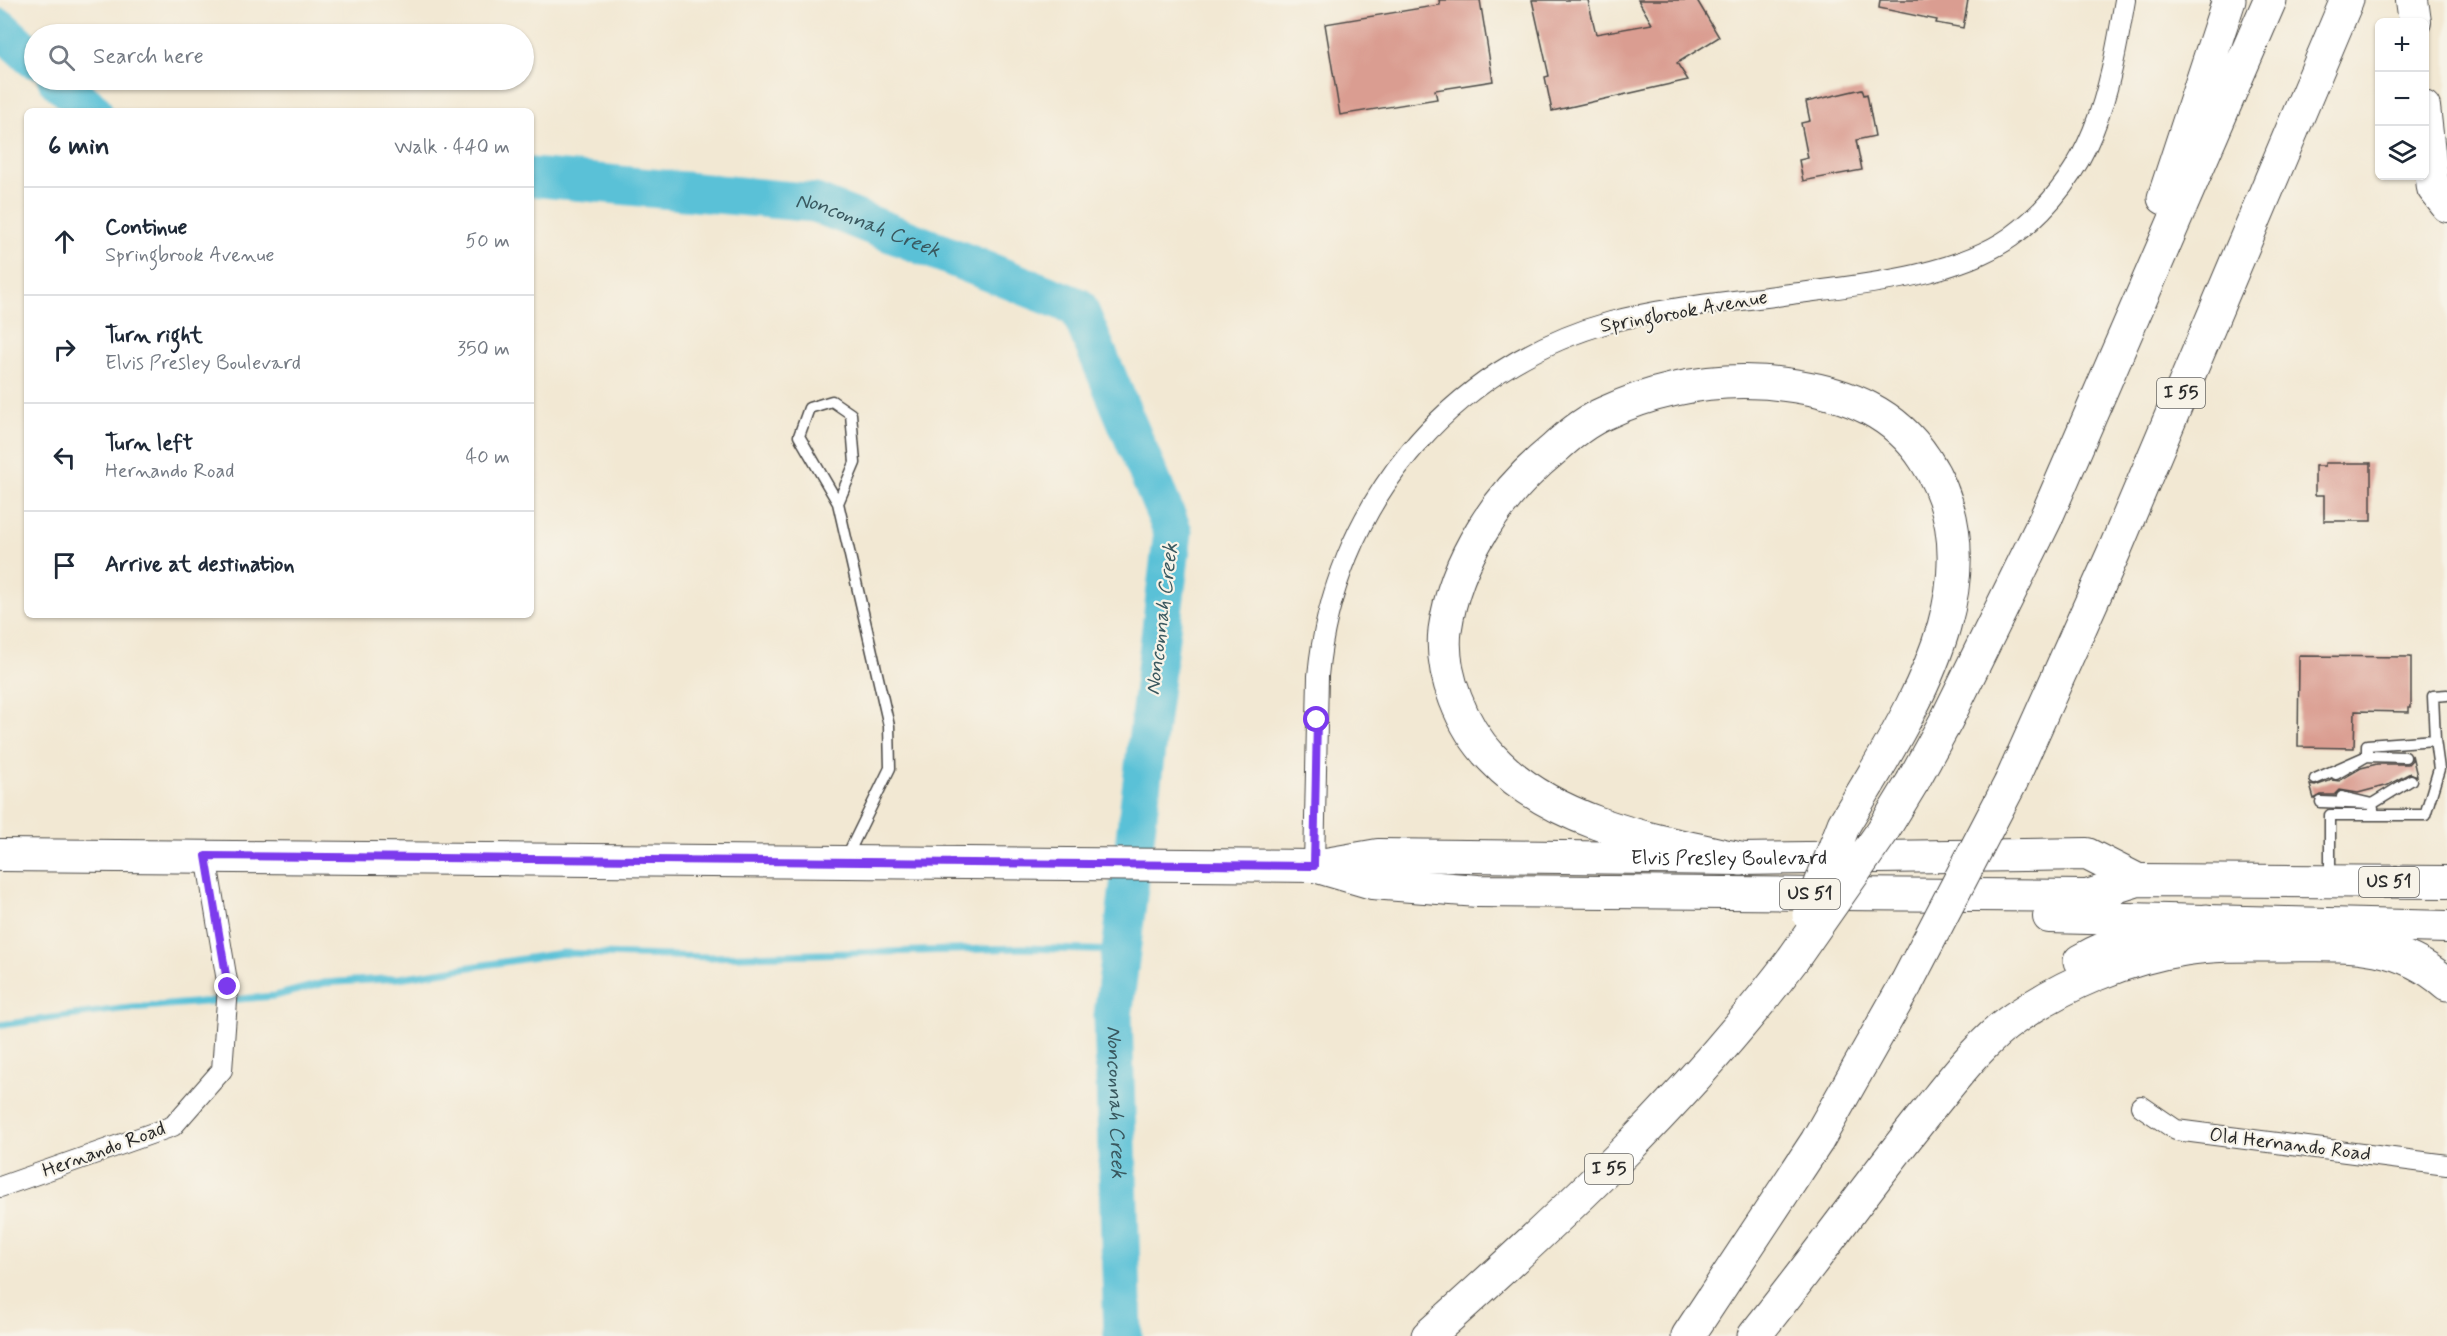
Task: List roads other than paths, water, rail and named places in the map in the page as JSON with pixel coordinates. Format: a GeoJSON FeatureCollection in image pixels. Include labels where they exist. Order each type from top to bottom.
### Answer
{"type":"FeatureCollection","features":[{"type":"Feature","properties":{"kind":"highway"},"geometry":{"type":"LineString","coordinates":[[2098,399],[2229,0]]}},
{"type":"Feature","properties":{"kind":"highway","name":"I 55"},"geometry":{"type":"LineString","coordinates":[[1428,1336],[1609,1170],[1722,1048],[1793,959],[1882,832],[1946,721],[2045,520],[2270,0]]}},
{"type":"Feature","properties":{"kind":"highway","name":"I 55"},"geometry":{"type":"LineString","coordinates":[[1688,1336],[1817,1141],[1906,984],[2010,782],[2113,554],[2347,1]]}},
{"type":"Feature","properties":{"kind":"highway"},"geometry":{"type":"LineString","coordinates":[[1741,859],[1679,846],[1614,828],[1574,813],[1542,797],[1514,778],[1491,758],[1470,729],[1451,684],[1446,657],[1445,633],[1451,604],[1465,564],[1483,529],[1506,494],[1534,465],[1572,434],[1602,414],[1644,397],[1682,387],[1721,381],[1765,381],[1847,398],[1876,411],[1905,433],[1935,476],[1948,511],[1953,546],[1952,590],[1941,642],[1918,696],[1844,824],[1793,959]]}},
{"type":"Feature","properties":{"kind":"highway"},"geometry":{"type":"LineString","coordinates":[[2014,1019],[2043,984],[2088,956],[2144,932],[2207,921]]}},
{"type":"Feature","properties":{"kind":"highway"},"geometry":{"type":"LineString","coordinates":[[1754,1336],[1950,1084],[1994,1035],[2014,1019],[2060,992],[2106,970],[2146,957],[2204,947],[2366,946],[2403,956],[2424,966],[2447,984]]}},
{"type":"Feature","properties":{"kind":"main road"},"geometry":{"type":"LineString","coordinates":[[2412,0],[2414,18]]}},
{"type":"Feature","properties":{"kind":"main road"},"geometry":{"type":"LineString","coordinates":[[2426,126],[2433,188],[2447,206]]}},
{"type":"Feature","properties":{"kind":"main road","name":"Elvis Presley Boulevard"},"geometry":{"type":"LineString","coordinates":[[5,855],[1314,866],[1378,855],[1741,859],[2087,854],[2138,880]]}},
{"type":"Feature","properties":{"kind":"main road","name":"Elvis Presley Boulevard"},"geometry":{"type":"LineString","coordinates":[[1314,866],[1372,883],[1478,891],[2087,896],[2138,880],[2447,882]]}},
{"type":"Feature","properties":{"kind":"main road"},"geometry":{"type":"LineString","coordinates":[[1898,895],[1991,915],[2447,927]]}},
{"type":"Feature","properties":{"kind":"street","name":"Springbrook Avenue"},"geometry":{"type":"LineString","coordinates":[[1314,866],[1318,676],[1328,611],[1348,552],[1373,502],[1397,468],[1427,433],[1453,407],[1496,375],[1543,348],[1588,329],[1660,312],[1845,287],[1919,274],[1970,257],[2009,238],[2042,210],[2067,178],[2086,148],[2106,99],[2125,0]]}},
{"type":"Feature","properties":{"kind":"street","name":"Hernando Road"},"geometry":{"type":"LineString","coordinates":[[0,1186],[173,1126],[222,1070],[228,987],[206,856]]}},
{"type":"Feature","properties":{"kind":"street","name":"Old Hernando Road"},"geometry":{"type":"LineString","coordinates":[[2141,1106],[2176,1130],[2447,1165]]}},
{"type":"Feature","properties":{"kind":"lane"},"geometry":{"type":"LineString","coordinates":[[838,503],[855,463],[851,414],[832,401],[809,408],[799,436],[838,503],[889,726],[890,757],[890,768],[844,861]]}},
{"type":"Feature","properties":{"kind":"lane"},"geometry":{"type":"LineString","coordinates":[[2321,802],[2425,815],[2439,769],[2433,696],[2447,695]]}},
{"type":"Feature","properties":{"kind":"lane"},"geometry":{"type":"LineString","coordinates":[[2361,768],[2367,756],[2367,745],[2435,740]]}},
{"type":"Feature","properties":{"kind":"lane"},"geometry":{"type":"LineString","coordinates":[[2315,779],[2367,756],[2405,757]]}},
{"type":"Feature","properties":{"kind":"lane"},"geometry":{"type":"LineString","coordinates":[[2336,774],[2367,756],[2385,762]]}},
{"type":"Feature","properties":{"kind":"lane"},"geometry":{"type":"LineString","coordinates":[[2330,881],[2330,815],[2373,809],[2411,780]]}},
{"type":"Feature","properties":{"kind":"lane"},"geometry":{"type":"LineString","coordinates":[[2373,809],[2392,784]]}},
{"type":"Feature","properties":{"kind":"lane"},"geometry":{"type":"LineString","coordinates":[[2367,790],[2373,809]]}},
{"type":"Feature","properties":{"kind":"lane"},"geometry":{"type":"LineString","coordinates":[[2342,797],[2373,809]]}},
{"type":"Feature","properties":{"kind":"waterway","name":"Nonconnah Creek"},"geometry":{"type":"LineString","coordinates":[[0,28],[24,50]]}},
{"type":"Feature","properties":{"kind":"waterway","name":"Nonconnah Creek"},"geometry":{"type":"LineString","coordinates":[[69,90],[90,108]]}},
{"type":"Feature","properties":{"kind":"waterway","name":"Nonconnah Creek"},"geometry":{"type":"LineString","coordinates":[[534,177],[815,203],[1078,307],[1173,532],[1113,1016],[1123,1336]]}},
{"type":"Feature","properties":{"kind":"waterway"},"geometry":{"type":"LineString","coordinates":[[0,1025],[120,1009],[275,996],[324,983],[399,978],[562,953],[709,957],[1023,948],[1121,951]]}}]}
